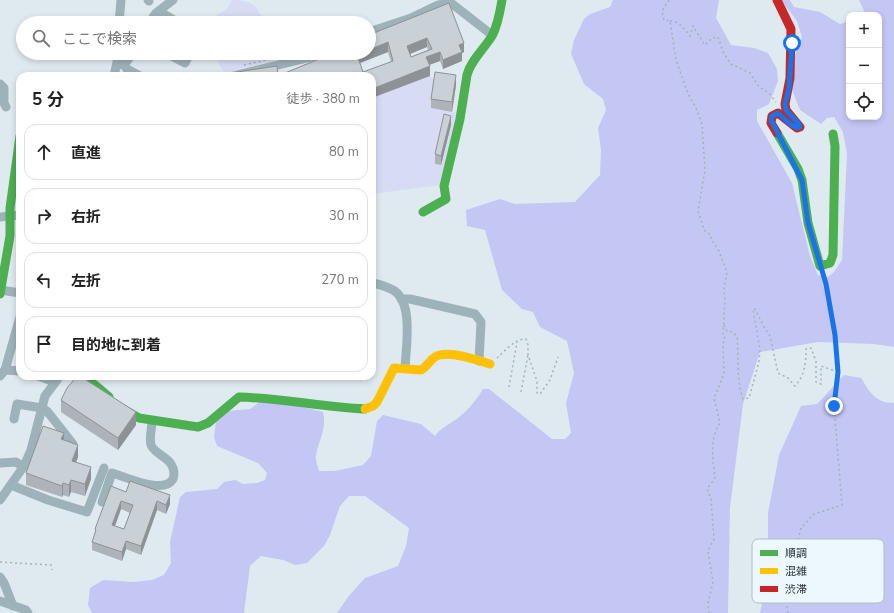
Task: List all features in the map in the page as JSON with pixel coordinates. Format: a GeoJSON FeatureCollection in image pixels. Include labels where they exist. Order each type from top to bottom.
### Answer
{"type":"FeatureCollection","features":[{"type":"Feature","properties":{"kind":"street"},"geometry":{"type":"LineString","coordinates":[[120,16],[121,0]]}},
{"type":"Feature","properties":{"kind":"street"},"geometry":{"type":"LineString","coordinates":[[155,16],[173,0]]}},
{"type":"Feature","properties":{"kind":"street"},"geometry":{"type":"LineString","coordinates":[[423,212],[446,199],[444,186],[460,119],[461,104],[467,75],[469,68],[492,35],[498,22],[502,0]]}},
{"type":"Feature","properties":{"kind":"street"},"geometry":{"type":"LineString","coordinates":[[777,0],[791,29],[790,78],[785,104],[786,110],[800,127],[797,128],[790,124],[778,113],[772,116],[771,123],[798,169],[802,180],[808,223],[820,266],[830,263],[833,255],[835,146],[833,134]]}},
{"type":"Feature","properties":{"kind":"street"},"geometry":{"type":"LineString","coordinates":[[376,30],[411,18],[438,5],[451,3],[492,35]]}},
{"type":"Feature","properties":{"kind":"street"},"geometry":{"type":"LineString","coordinates":[[159,11],[168,16]]}},
{"type":"Feature","properties":{"kind":"street"},"geometry":{"type":"LineString","coordinates":[[120,60],[121,64],[133,72]]}},
{"type":"Feature","properties":{"kind":"street"},"geometry":{"type":"LineString","coordinates":[[116,72],[125,60]]}},
{"type":"Feature","properties":{"kind":"street"},"geometry":{"type":"LineString","coordinates":[[249,72],[299,60]]}},
{"type":"Feature","properties":{"kind":"street"},"geometry":{"type":"LineString","coordinates":[[0,84],[4,88],[4,102],[6,107]]}},
{"type":"Feature","properties":{"kind":"street"},"geometry":{"type":"LineString","coordinates":[[16,192],[15,216],[7,247],[0,292],[16,293]]}},
{"type":"Feature","properties":{"kind":"street"},"geometry":{"type":"LineString","coordinates":[[0,217],[15,216]]}},
{"type":"Feature","properties":{"kind":"street"},"geometry":{"type":"LineString","coordinates":[[376,284],[394,290],[401,299],[407,313],[405,368]]}},
{"type":"Feature","properties":{"kind":"street"},"geometry":{"type":"LineString","coordinates":[[401,299],[410,299],[475,314],[481,322],[479,360]]}},
{"type":"Feature","properties":{"kind":"street"},"geometry":{"type":"LineString","coordinates":[[16,342],[3,373],[16,371]]}},
{"type":"Feature","properties":{"kind":"street"},"geometry":{"type":"LineString","coordinates":[[86,380],[95,385],[131,415],[152,421],[198,427],[204,426],[239,397],[282,399],[321,406],[366,408],[373,406],[377,402],[394,368],[419,370],[424,368],[435,357],[446,354],[479,360],[490,364]]}},
{"type":"Feature","properties":{"kind":"street"},"geometry":{"type":"LineString","coordinates":[[0,500],[23,467],[31,450],[45,396],[56,380]]}},
{"type":"Feature","properties":{"kind":"street"},"geometry":{"type":"LineString","coordinates":[[14,419],[17,404],[42,408],[50,415],[73,444]]}},
{"type":"Feature","properties":{"kind":"street"},"geometry":{"type":"LineString","coordinates":[[102,502],[112,473],[156,486],[168,484],[172,480],[174,470],[171,464],[152,446],[150,440],[152,421]]}},
{"type":"Feature","properties":{"kind":"street"},"geometry":{"type":"LineString","coordinates":[[0,463],[16,462],[23,467]]}},
{"type":"Feature","properties":{"kind":"street"},"geometry":{"type":"LineString","coordinates":[[11,485],[48,500],[87,512],[104,468]]}},
{"type":"Feature","properties":{"kind":"street"},"geometry":{"type":"LineString","coordinates":[[0,577],[14,606]]}},
{"type":"Feature","properties":{"kind":"street"},"geometry":{"type":"LineString","coordinates":[[0,601],[28,613]]}},
{"type":"Feature","properties":{"kind":"path"},"geometry":{"type":"LineString","coordinates":[[669,0],[662,11],[664,20],[675,21],[683,26],[690,36],[693,26],[705,45],[712,38],[718,37],[731,64],[750,73],[759,87],[769,93],[783,110],[781,115]]}},
{"type":"Feature","properties":{"kind":"path"},"geometry":{"type":"LineString","coordinates":[[670,21],[676,60],[688,94],[696,108],[702,124],[706,170],[698,212],[704,230],[711,235],[711,239],[720,251],[727,272],[724,288],[724,374],[714,398],[720,424],[716,429],[712,445],[715,478],[707,490],[711,499],[714,539],[708,551],[713,582],[708,603],[709,613]]}},
{"type":"Feature","properties":{"kind":"path"},"geometry":{"type":"LineString","coordinates":[[244,65],[266,60]]}},
{"type":"Feature","properties":{"kind":"path"},"geometry":{"type":"LineString","coordinates":[[280,60],[284,70]]}},
{"type":"Feature","properties":{"kind":"path"},"geometry":{"type":"LineString","coordinates":[[798,539],[801,528],[814,514],[842,505],[834,406],[838,372],[835,335],[826,284],[820,266]]}},
{"type":"Feature","properties":{"kind":"path"},"geometry":{"type":"LineString","coordinates":[[724,325],[727,331],[733,332],[737,337],[739,374],[743,399],[749,398],[759,362],[760,350],[753,310],[770,336],[778,373],[788,378],[795,386],[801,379],[806,365],[806,348],[811,348],[816,361],[816,382],[821,384],[821,366],[838,372]]}},
{"type":"Feature","properties":{"kind":"path"},"geometry":{"type":"LineString","coordinates":[[490,364],[511,345],[522,339],[528,341],[528,355],[521,392]]}},
{"type":"Feature","properties":{"kind":"path"},"geometry":{"type":"LineString","coordinates":[[509,386],[517,342]]}},
{"type":"Feature","properties":{"kind":"path"},"geometry":{"type":"LineString","coordinates":[[528,355],[534,370],[539,394],[550,380],[558,357]]}},
{"type":"Feature","properties":{"kind":"path"},"geometry":{"type":"LineString","coordinates":[[0,562],[51,565],[52,570]]}},
{"type":"Feature","properties":{"kind":"path"},"geometry":{"type":"LineString","coordinates":[[786,603],[788,613]]}},
{"type":"Feature","properties":{"kind":"shaded area"},"geometry":{"type":"Polygon","coordinates":[[[232,0],[244,1],[253,5],[261,16],[216,16],[227,9],[232,0]]]}},
{"type":"Feature","properties":{"kind":"shaded area"},"geometry":{"type":"Polygon","coordinates":[[[613,0],[719,0],[716,18],[731,45],[754,48],[768,53],[777,69],[778,81],[769,104],[757,110],[757,121],[792,183],[810,256],[818,275],[828,277],[834,272],[842,260],[847,154],[843,132],[834,117],[827,118],[821,124],[800,110],[790,85],[792,63],[802,37],[797,21],[781,0],[790,0],[794,7],[820,12],[840,24],[846,23],[846,120],[882,120],[882,12],[865,12],[859,0],[894,0],[894,347],[874,344],[818,342],[760,352],[743,404],[730,508],[728,613],[337,613],[348,597],[365,578],[398,566],[406,546],[409,528],[365,496],[349,496],[340,506],[330,535],[324,546],[307,563],[295,565],[283,560],[261,556],[250,566],[244,613],[92,613],[88,605],[90,588],[103,580],[134,582],[152,580],[164,575],[171,563],[170,542],[180,497],[186,492],[217,489],[224,482],[235,480],[243,484],[257,483],[265,480],[267,473],[258,463],[217,446],[214,437],[216,422],[228,411],[250,409],[260,402],[291,404],[323,412],[324,423],[316,457],[319,471],[335,471],[363,465],[371,456],[377,421],[383,415],[421,424],[435,436],[465,412],[483,389],[489,389],[552,439],[565,439],[571,433],[566,403],[574,373],[567,341],[540,327],[533,312],[522,309],[502,290],[485,230],[467,226],[466,210],[500,199],[515,204],[575,202],[600,175],[601,150],[598,128],[606,110],[603,99],[584,84],[571,54],[574,40],[584,19],[590,14],[610,7],[613,0]]]}},
{"type":"Feature","properties":{"kind":"shaded area"},"geometry":{"type":"Polygon","coordinates":[[[218,60],[277,60],[229,72],[224,72],[218,60]]]}},
{"type":"Feature","properties":{"kind":"shaded area"},"geometry":{"type":"Polygon","coordinates":[[[430,76],[435,81],[431,108],[458,113],[440,185],[376,193],[376,96],[430,76]]]}},
{"type":"Feature","properties":{"kind":"shaded area"},"geometry":{"type":"Polygon","coordinates":[[[844,375],[861,378],[874,396],[882,401],[894,403],[894,613],[760,613],[762,603],[884,603],[884,539],[768,539],[768,513],[779,455],[801,406],[817,404],[844,375]]]}},
{"type":"Feature","properties":{"kind":"building"},"geometry":{"type":"Polygon","coordinates":[[[449,3],[464,43],[459,45],[462,52],[443,60],[440,52],[426,57],[430,66],[376,87],[376,72],[363,72],[393,61],[388,42],[376,47],[376,32],[449,3]],[[427,38],[407,46],[411,57],[432,49],[427,38]]]}},
{"type":"Feature","properties":{"kind":"building"},"geometry":{"type":"Polygon","coordinates":[[[317,60],[359,60],[363,72],[287,72],[317,60]]]}},
{"type":"Feature","properties":{"kind":"building"},"geometry":{"type":"Polygon","coordinates":[[[277,66],[278,72],[237,72],[277,66]]]}},
{"type":"Feature","properties":{"kind":"building"},"geometry":{"type":"Polygon","coordinates":[[[435,72],[456,75],[452,102],[431,99],[435,72]]]}},
{"type":"Feature","properties":{"kind":"building"},"geometry":{"type":"Polygon","coordinates":[[[444,114],[451,116],[441,156],[435,154],[444,114]]]}},
{"type":"Feature","properties":{"kind":"building"},"geometry":{"type":"Polygon","coordinates":[[[74,380],[86,380],[136,412],[118,438],[61,400],[67,388],[74,380]]]}},
{"type":"Feature","properties":{"kind":"building"},"geometry":{"type":"Polygon","coordinates":[[[43,426],[64,433],[61,439],[78,445],[72,461],[91,467],[85,484],[71,480],[69,485],[63,483],[62,486],[26,473],[43,426]]]}},
{"type":"Feature","properties":{"kind":"building"},"geometry":{"type":"Polygon","coordinates":[[[130,481],[170,495],[166,505],[157,501],[141,546],[126,541],[122,552],[92,542],[95,529],[111,486],[126,492],[130,481]],[[121,501],[112,525],[124,529],[133,505],[121,501]]]}},
{"type":"Feature","properties":{"kind":"traffic: fast"},"geometry":{"type":"LineString","coordinates":[[423,212],[446,199],[444,186],[460,119],[467,75],[471,64],[494,32],[502,0]]}},
{"type":"Feature","properties":{"kind":"traffic: fast"},"geometry":{"type":"LineString","coordinates":[[777,133],[798,169],[802,180],[808,223],[820,266],[830,263],[833,255],[835,146],[833,134]]}},
{"type":"Feature","properties":{"kind":"traffic: fast"},"geometry":{"type":"LineString","coordinates":[[0,294],[10,236],[10,208],[16,165]]}},
{"type":"Feature","properties":{"kind":"traffic: fast"},"geometry":{"type":"LineString","coordinates":[[86,380],[95,385],[109,397]]}},
{"type":"Feature","properties":{"kind":"traffic: fast"},"geometry":{"type":"LineString","coordinates":[[123,409],[139,418],[198,427],[208,423],[239,397],[365,409]]}},
{"type":"Feature","properties":{"kind":"traffic: slow"},"geometry":{"type":"LineString","coordinates":[[365,409],[373,406],[377,402],[394,368],[421,370],[435,357],[447,354],[462,356],[490,364]]}},
{"type":"Feature","properties":{"kind":"traffic: jam"},"geometry":{"type":"LineString","coordinates":[[777,0],[791,29],[790,78],[785,104],[786,110],[800,127],[797,128],[778,113],[772,116],[771,123],[777,133]]}},
{"type":"Feature","properties":{"kind":"route"},"geometry":{"type":"LineString","coordinates":[[792,43],[789,88],[785,104],[786,110],[800,127],[794,127],[778,113],[772,116],[771,123],[798,169],[802,180],[808,223],[814,248],[826,284],[835,335],[838,372],[838,384],[834,406]]}}]}
